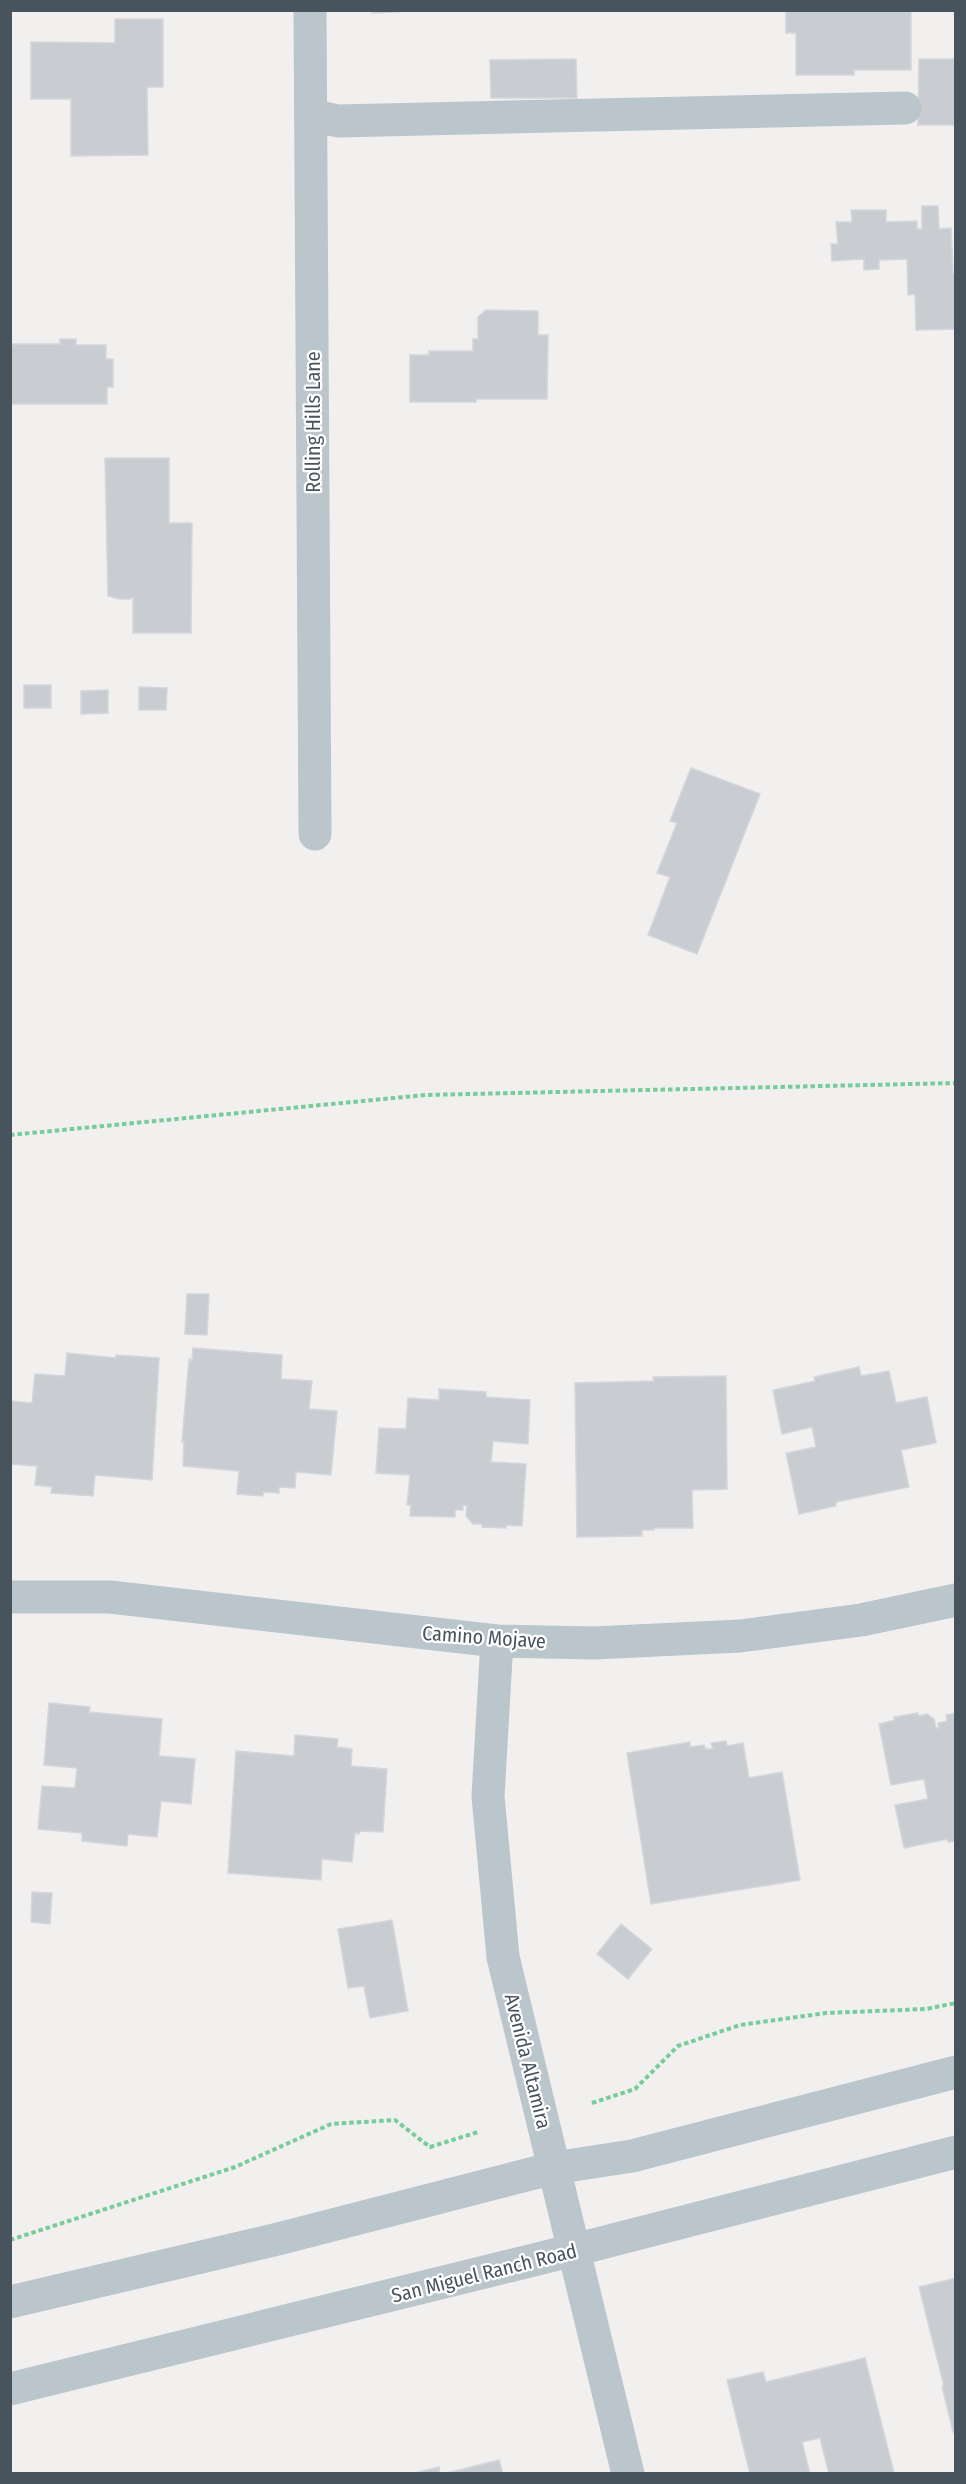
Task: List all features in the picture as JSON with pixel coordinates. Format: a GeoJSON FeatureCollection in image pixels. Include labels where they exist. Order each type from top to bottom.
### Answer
{"type":"FeatureCollection","features":[{"type":"Feature","properties":{"kind":"street","name":"Rolling Hills Lane"},"geometry":{"type":"LineString","coordinates":[[310,10],[315,834]]}},
{"type":"Feature","properties":{"kind":"street"},"geometry":{"type":"LineString","coordinates":[[311,115],[338,121],[905,108]]}},
{"type":"Feature","properties":{"kind":"street","name":"Camino Mojave"},"geometry":{"type":"LineString","coordinates":[[10,1598],[110,1597],[498,1641],[594,1643],[712,1638],[861,1620],[956,1600]]}},
{"type":"Feature","properties":{"kind":"street","name":"Avenida Altamira"},"geometry":{"type":"LineString","coordinates":[[498,1641],[488,1796],[503,1957],[628,2474]]}},
{"type":"Feature","properties":{"kind":"street"},"geometry":{"type":"LineString","coordinates":[[10,2302],[278,2239],[554,2168],[632,2156],[956,2072]]}},
{"type":"Feature","properties":{"kind":"street","name":"San Miguel Ranch Road"},"geometry":{"type":"LineString","coordinates":[[10,2389],[574,2250],[956,2152]]}},
{"type":"Feature","properties":{"kind":"path"},"geometry":{"type":"LineString","coordinates":[[10,1135],[425,1095],[956,1083]]}},
{"type":"Feature","properties":{"kind":"path"},"geometry":{"type":"LineString","coordinates":[[592,2103],[635,2090],[678,2046],[740,2025],[826,2013],[926,2009],[956,2003]]}},
{"type":"Feature","properties":{"kind":"path"},"geometry":{"type":"LineString","coordinates":[[10,2240],[235,2167],[331,2124],[395,2120],[430,2147],[478,2132]]}},
{"type":"Feature","properties":{"kind":"building"},"geometry":{"type":"Polygon","coordinates":[[[372,10],[411,10],[411,11],[372,13],[372,10]]]}},
{"type":"Feature","properties":{"kind":"building"},"geometry":{"type":"Polygon","coordinates":[[[786,10],[911,10],[911,70],[854,70],[854,75],[796,75],[796,33],[786,33],[786,10]]]}},
{"type":"Feature","properties":{"kind":"building"},"geometry":{"type":"Polygon","coordinates":[[[115,19],[163,19],[163,87],[147,87],[148,155],[71,156],[71,99],[31,99],[31,42],[115,43],[115,19]]]}},
{"type":"Feature","properties":{"kind":"building"},"geometry":{"type":"Polygon","coordinates":[[[576,59],[577,98],[491,98],[490,60],[576,59]]]}},
{"type":"Feature","properties":{"kind":"building"},"geometry":{"type":"Polygon","coordinates":[[[919,59],[956,59],[956,125],[918,125],[919,59]]]}},
{"type":"Feature","properties":{"kind":"building"},"geometry":{"type":"Polygon","coordinates":[[[922,206],[938,206],[939,229],[951,228],[953,273],[956,273],[956,329],[916,330],[915,294],[908,295],[907,259],[879,260],[879,269],[864,270],[864,259],[832,261],[831,244],[838,244],[836,222],[852,222],[851,210],[886,210],[886,222],[917,221],[917,229],[922,229],[922,206]]]}},
{"type":"Feature","properties":{"kind":"building"},"geometry":{"type":"Polygon","coordinates":[[[486,310],[538,311],[538,335],[548,335],[547,399],[410,402],[410,355],[429,355],[429,351],[473,351],[473,339],[478,339],[478,317],[486,310]]]}},
{"type":"Feature","properties":{"kind":"building"},"geometry":{"type":"Polygon","coordinates":[[[60,339],[76,339],[76,345],[106,345],[106,359],[113,359],[113,387],[107,387],[107,404],[10,404],[10,344],[60,344],[60,339]]]}},
{"type":"Feature","properties":{"kind":"building"},"geometry":{"type":"Polygon","coordinates":[[[105,458],[169,458],[169,523],[192,523],[191,633],[133,633],[133,597],[120,599],[108,596],[105,458]]]}},
{"type":"Feature","properties":{"kind":"building"},"geometry":{"type":"Polygon","coordinates":[[[24,685],[51,685],[51,708],[24,708],[24,685]]]}},
{"type":"Feature","properties":{"kind":"building"},"geometry":{"type":"Polygon","coordinates":[[[139,687],[167,688],[166,710],[139,710],[139,687]]]}},
{"type":"Feature","properties":{"kind":"building"},"geometry":{"type":"Polygon","coordinates":[[[108,690],[108,713],[81,714],[81,691],[108,690]]]}},
{"type":"Feature","properties":{"kind":"building"},"geometry":{"type":"Polygon","coordinates":[[[691,768],[760,794],[697,954],[648,935],[670,877],[657,873],[677,823],[670,821],[691,768]]]}},
{"type":"Feature","properties":{"kind":"building"},"geometry":{"type":"Polygon","coordinates":[[[187,1294],[209,1294],[207,1335],[185,1334],[187,1294]]]}},
{"type":"Feature","properties":{"kind":"building"},"geometry":{"type":"Polygon","coordinates":[[[193,1348],[282,1355],[281,1379],[312,1381],[309,1409],[337,1411],[331,1475],[296,1472],[295,1488],[279,1487],[279,1493],[263,1492],[263,1496],[237,1494],[239,1471],[183,1466],[184,1442],[182,1442],[189,1359],[192,1360],[193,1348]]]}},
{"type":"Feature","properties":{"kind":"building"},"geometry":{"type":"Polygon","coordinates":[[[67,1353],[116,1358],[116,1355],[159,1358],[152,1480],[95,1475],[93,1496],[51,1493],[52,1487],[35,1485],[37,1466],[10,1464],[10,1401],[32,1403],[35,1374],[65,1376],[67,1353]]]}},
{"type":"Feature","properties":{"kind":"building"},"geometry":{"type":"Polygon","coordinates":[[[859,1367],[861,1376],[889,1371],[896,1403],[927,1397],[936,1443],[901,1450],[909,1487],[836,1502],[836,1506],[799,1514],[786,1453],[816,1447],[812,1427],[782,1434],[773,1390],[815,1381],[814,1377],[859,1367]]]}},
{"type":"Feature","properties":{"kind":"building"},"geometry":{"type":"Polygon","coordinates":[[[726,1376],[727,1489],[692,1490],[693,1528],[654,1528],[654,1530],[642,1530],[642,1536],[577,1537],[575,1383],[654,1381],[653,1377],[726,1376]]]}},
{"type":"Feature","properties":{"kind":"building"},"geometry":{"type":"Polygon","coordinates":[[[439,1389],[486,1392],[486,1397],[530,1400],[528,1444],[493,1441],[491,1462],[526,1464],[522,1526],[506,1525],[506,1528],[482,1527],[482,1524],[473,1524],[466,1516],[467,1506],[463,1505],[463,1510],[455,1510],[455,1517],[410,1516],[411,1505],[407,1505],[410,1475],[376,1473],[379,1428],[406,1429],[408,1398],[439,1400],[439,1389]]]}},
{"type":"Feature","properties":{"kind":"building"},"geometry":{"type":"Polygon","coordinates":[[[49,1703],[90,1707],[89,1712],[162,1719],[159,1756],[195,1759],[191,1804],[161,1801],[157,1837],[128,1834],[127,1846],[82,1841],[82,1833],[38,1829],[42,1786],[75,1788],[77,1768],[44,1765],[49,1703]]]}},
{"type":"Feature","properties":{"kind":"building"},"geometry":{"type":"Polygon","coordinates":[[[918,1713],[918,1716],[927,1714],[934,1719],[936,1728],[939,1728],[938,1723],[947,1721],[946,1715],[956,1713],[956,1841],[948,1842],[947,1839],[904,1848],[895,1805],[928,1799],[924,1779],[891,1785],[879,1724],[895,1720],[894,1717],[918,1713]]]}},
{"type":"Feature","properties":{"kind":"building"},"geometry":{"type":"Polygon","coordinates":[[[295,1735],[338,1739],[337,1747],[352,1749],[351,1766],[387,1769],[383,1832],[360,1831],[359,1834],[355,1833],[352,1862],[322,1859],[321,1880],[228,1873],[236,1751],[294,1756],[295,1735]]]}},
{"type":"Feature","properties":{"kind":"building"},"geometry":{"type":"Polygon","coordinates":[[[726,1741],[727,1746],[743,1743],[749,1778],[782,1772],[800,1880],[651,1904],[627,1753],[690,1742],[690,1747],[704,1745],[706,1749],[713,1749],[711,1743],[726,1741]]]}},
{"type":"Feature","properties":{"kind":"building"},"geometry":{"type":"Polygon","coordinates":[[[32,1892],[52,1893],[50,1924],[31,1922],[32,1892]]]}},
{"type":"Feature","properties":{"kind":"building"},"geometry":{"type":"Polygon","coordinates":[[[392,1920],[408,2011],[370,2018],[364,1986],[348,1988],[338,1929],[392,1920]]]}},
{"type":"Feature","properties":{"kind":"building"},"geometry":{"type":"Polygon","coordinates":[[[621,1924],[652,1949],[628,1979],[597,1954],[621,1924]]]}},
{"type":"Feature","properties":{"kind":"building"},"geometry":{"type":"Polygon","coordinates":[[[956,2278],[956,2431],[953,2432],[919,2287],[956,2278]]]}},
{"type":"Feature","properties":{"kind":"building"},"geometry":{"type":"Polygon","coordinates":[[[865,2358],[894,2473],[829,2474],[820,2438],[802,2442],[810,2474],[750,2474],[727,2380],[763,2372],[766,2382],[865,2358]]]}},
{"type":"Feature","properties":{"kind":"building"},"geometry":{"type":"Polygon","coordinates":[[[499,2460],[503,2474],[443,2474],[499,2460]]]}},
{"type":"Feature","properties":{"kind":"building"},"geometry":{"type":"Polygon","coordinates":[[[439,2467],[440,2474],[410,2474],[439,2467]]]}}]}
